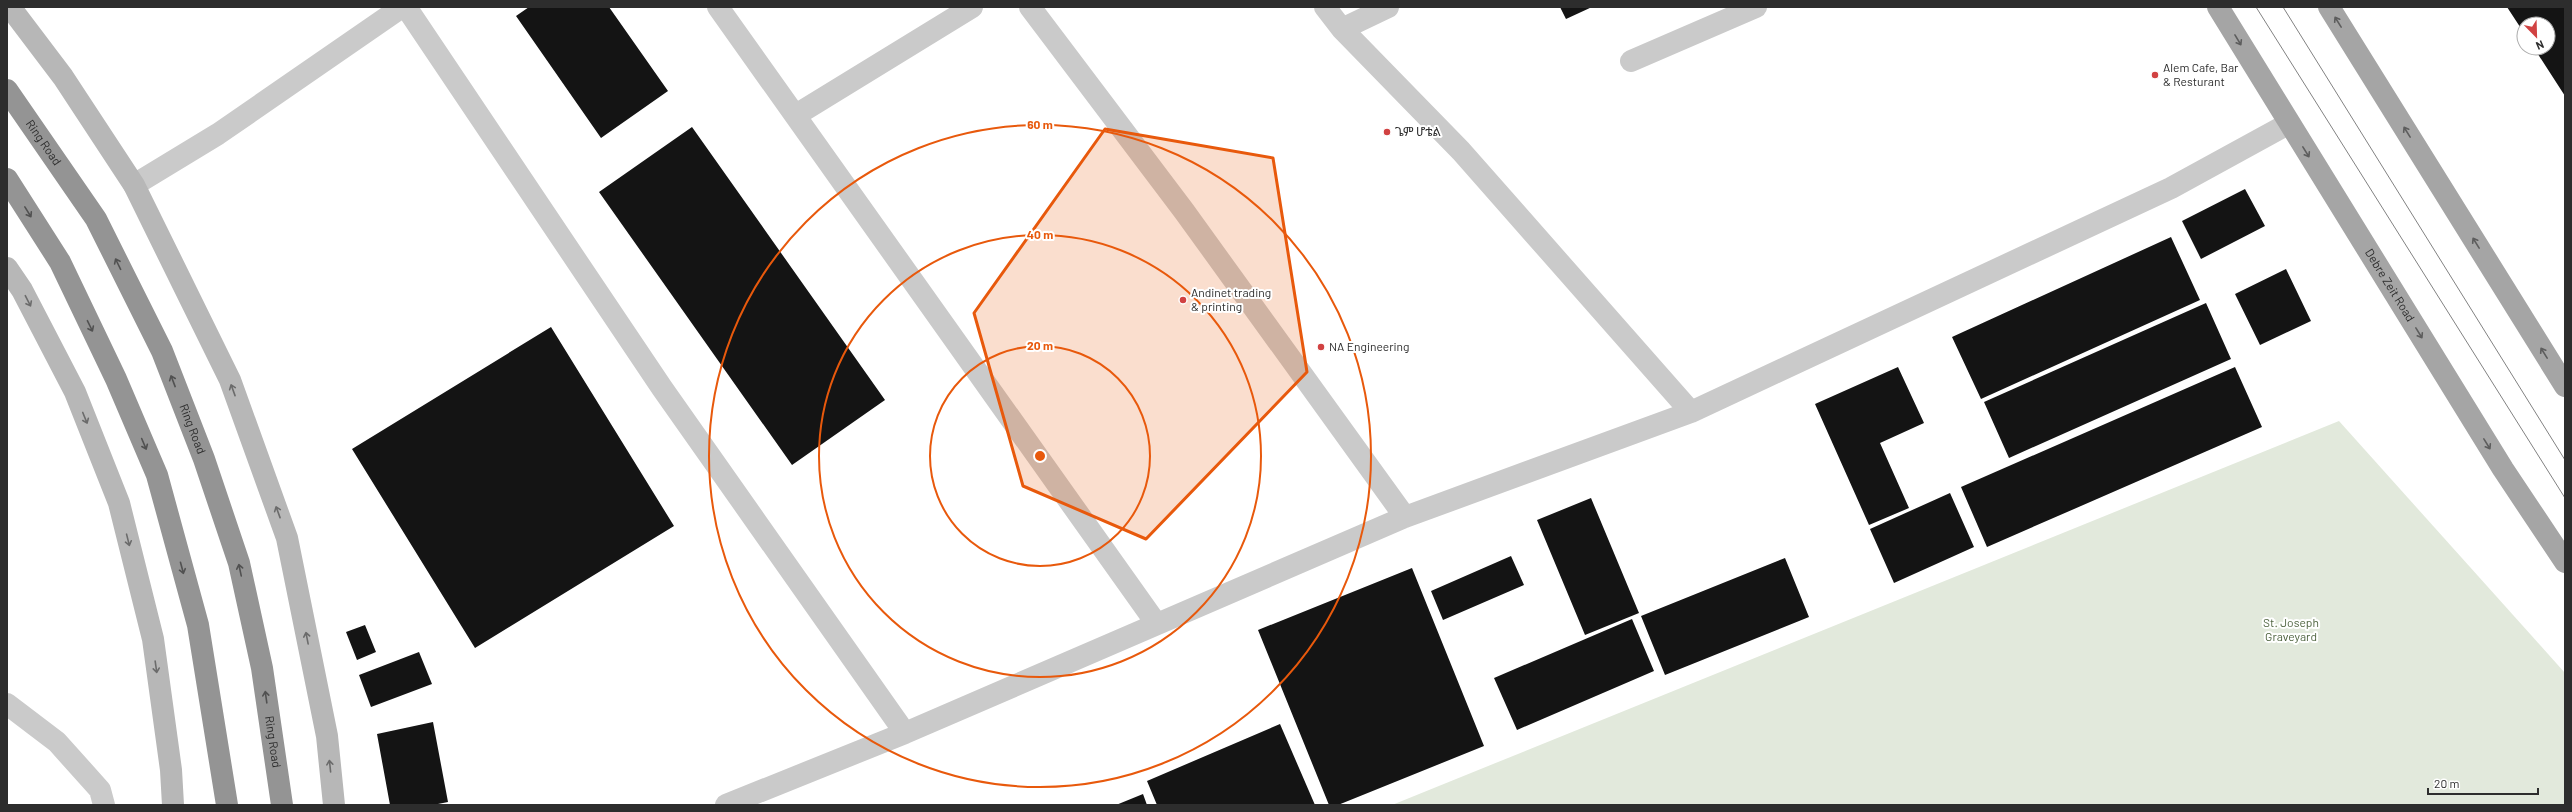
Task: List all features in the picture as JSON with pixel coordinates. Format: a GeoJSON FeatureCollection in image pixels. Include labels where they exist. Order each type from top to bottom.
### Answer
{"type":"FeatureCollection","features":[{"type":"Feature","properties":{"kind":"highway","name":"Ring Road"},"geometry":{"type":"LineString","coordinates":[[7,90],[96,219],[162,351],[204,459],[239,563],[262,668],[282,805]]}},
{"type":"Feature","properties":{"kind":"highway"},"geometry":{"type":"LineString","coordinates":[[7,179],[60,262],[116,379],[157,475],[198,625],[227,805]]}},
{"type":"Feature","properties":{"kind":"main road","name":"Debre Zeit Road"},"geometry":{"type":"LineString","coordinates":[[2218,7],[2288,124],[2503,469],[2565,562]]}},
{"type":"Feature","properties":{"kind":"main road"},"geometry":{"type":"LineString","coordinates":[[2329,7],[2565,386]]}},
{"type":"Feature","properties":{"kind":"street"},"geometry":{"type":"LineString","coordinates":[[10,7],[63,78],[134,185],[230,380],[287,538],[327,736],[334,805]]}},
{"type":"Feature","properties":{"kind":"street"},"geometry":{"type":"LineString","coordinates":[[134,185],[218,134],[402,7]]}},
{"type":"Feature","properties":{"kind":"street"},"geometry":{"type":"LineString","coordinates":[[406,7],[662,388],[905,733]]}},
{"type":"Feature","properties":{"kind":"street"},"geometry":{"type":"LineString","coordinates":[[718,7],[1156,623]]}},
{"type":"Feature","properties":{"kind":"street"},"geometry":{"type":"LineString","coordinates":[[796,115],[972,7]]}},
{"type":"Feature","properties":{"kind":"street"},"geometry":{"type":"LineString","coordinates":[[1030,7],[1184,211],[1405,517]]}},
{"type":"Feature","properties":{"kind":"street"},"geometry":{"type":"LineString","coordinates":[[1325,7],[1342,29],[1461,151],[1691,412]]}},
{"type":"Feature","properties":{"kind":"street"},"geometry":{"type":"LineString","coordinates":[[1342,29],[1388,7]]}},
{"type":"Feature","properties":{"kind":"street"},"geometry":{"type":"LineString","coordinates":[[1631,61],[1756,7]]}},
{"type":"Feature","properties":{"kind":"street"},"geometry":{"type":"LineString","coordinates":[[726,805],[905,733],[1156,623],[1405,517],[1691,412],[2170,188],[2288,124]]}},
{"type":"Feature","properties":{"kind":"street"},"geometry":{"type":"LineString","coordinates":[[7,268],[22,290],[75,392],[119,503],[152,639],[171,770],[173,805]]}},
{"type":"Feature","properties":{"kind":"street"},"geometry":{"type":"LineString","coordinates":[[7,704],[57,742],[100,790],[104,805]]}},
{"type":"Feature","properties":{"kind":"highlighted area"},"geometry":{"type":"Polygon","coordinates":[[[1105,129],[1273,158],[1307,372],[1146,539],[1023,486],[974,313],[1105,129]]]}},
{"type":"Feature","properties":{"kind":"green space","name":"St. Joseph Graveyard"},"geometry":{"type":"Polygon","coordinates":[[[2339,421],[2565,673],[2565,805],[1392,805],[2339,421]]]}},
{"type":"Feature","properties":{"kind":"building"},"geometry":{"type":"Polygon","coordinates":[[[529,7],[609,7],[668,91],[601,138],[516,16],[529,7]]]}},
{"type":"Feature","properties":{"kind":"building"},"geometry":{"type":"Polygon","coordinates":[[[1560,7],[1592,7],[1566,19],[1560,7]]]}},
{"type":"Feature","properties":{"kind":"building"},"geometry":{"type":"Polygon","coordinates":[[[2507,7],[2565,7],[2565,96],[2539,56],[2556,56],[2556,16],[2516,16],[2516,21],[2507,7]]]}},
{"type":"Feature","properties":{"kind":"building"},"geometry":{"type":"Polygon","coordinates":[[[692,127],[885,400],[792,465],[599,192],[692,127]]]}},
{"type":"Feature","properties":{"kind":"building"},"geometry":{"type":"Polygon","coordinates":[[[2245,189],[2265,226],[2201,259],[2182,221],[2245,189]]]}},
{"type":"Feature","properties":{"kind":"building"},"geometry":{"type":"Polygon","coordinates":[[[2171,237],[2200,300],[1981,399],[1952,337],[2171,237]]]}},
{"type":"Feature","properties":{"kind":"building"},"geometry":{"type":"Polygon","coordinates":[[[2286,269],[2311,321],[2260,345],[2235,294],[2286,269]]]}},
{"type":"Feature","properties":{"kind":"building"},"geometry":{"type":"Polygon","coordinates":[[[2206,303],[2231,359],[2009,458],[1984,402],[2206,303]]]}},
{"type":"Feature","properties":{"kind":"building"},"geometry":{"type":"Polygon","coordinates":[[[551,327],[674,526],[475,648],[352,449],[551,327]]]}},
{"type":"Feature","properties":{"kind":"building"},"geometry":{"type":"Polygon","coordinates":[[[1898,367],[1924,423],[1880,443],[1909,508],[1869,525],[1815,404],[1898,367]]]}},
{"type":"Feature","properties":{"kind":"building"},"geometry":{"type":"Polygon","coordinates":[[[2235,367],[2262,427],[1987,547],[1961,487],[2235,367]]]}},
{"type":"Feature","properties":{"kind":"building"},"geometry":{"type":"Polygon","coordinates":[[[1950,493],[1974,547],[1894,583],[1870,529],[1950,493]]]}},
{"type":"Feature","properties":{"kind":"building"},"geometry":{"type":"Polygon","coordinates":[[[1591,498],[1639,613],[1585,635],[1537,520],[1591,498]]]}},
{"type":"Feature","properties":{"kind":"building"},"geometry":{"type":"Polygon","coordinates":[[[1511,556],[1524,585],[1443,620],[1431,591],[1511,556]]]}},
{"type":"Feature","properties":{"kind":"building"},"geometry":{"type":"Polygon","coordinates":[[[1785,558],[1809,617],[1665,675],[1641,616],[1785,558]]]}},
{"type":"Feature","properties":{"kind":"building"},"geometry":{"type":"Polygon","coordinates":[[[1412,568],[1484,746],[1338,805],[1329,805],[1258,630],[1412,568]]]}},
{"type":"Feature","properties":{"kind":"building"},"geometry":{"type":"Polygon","coordinates":[[[1632,619],[1654,671],[1517,730],[1494,678],[1632,619]]]}},
{"type":"Feature","properties":{"kind":"building"},"geometry":{"type":"Polygon","coordinates":[[[365,625],[376,652],[357,660],[346,632],[365,625]]]}},
{"type":"Feature","properties":{"kind":"building"},"geometry":{"type":"Polygon","coordinates":[[[419,652],[432,684],[371,707],[359,675],[419,652]]]}},
{"type":"Feature","properties":{"kind":"building"},"geometry":{"type":"Polygon","coordinates":[[[433,722],[448,802],[433,805],[390,805],[377,734],[433,722]]]}},
{"type":"Feature","properties":{"kind":"building"},"geometry":{"type":"Polygon","coordinates":[[[1280,724],[1315,805],[1157,805],[1147,781],[1280,724]]]}},
{"type":"Feature","properties":{"kind":"building"},"geometry":{"type":"Polygon","coordinates":[[[1143,794],[1147,805],[1116,805],[1143,794]]]}},
{"type":"Feature","properties":{"kind":"tram line"},"geometry":{"type":"LineString","coordinates":[[2256,7],[2565,498]]}},
{"type":"Feature","properties":{"kind":"tram line"},"geometry":{"type":"LineString","coordinates":[[2283,7],[2565,460]]}},
{"type":"Feature","properties":{"kind":"place","name":"Alem Cafe, Bar & Resturant"},"geometry":{"type":"Point","coordinates":[2155,75]}},
{"type":"Feature","properties":{"kind":"place","name":"ጌም ሆቴል"},"geometry":{"type":"Point","coordinates":[1387,132]}},
{"type":"Feature","properties":{"kind":"place","name":"Andinet trading & printing"},"geometry":{"type":"Point","coordinates":[1183,300]}},
{"type":"Feature","properties":{"kind":"place","name":"NA Engineering"},"geometry":{"type":"Point","coordinates":[1321,347]}}]}
